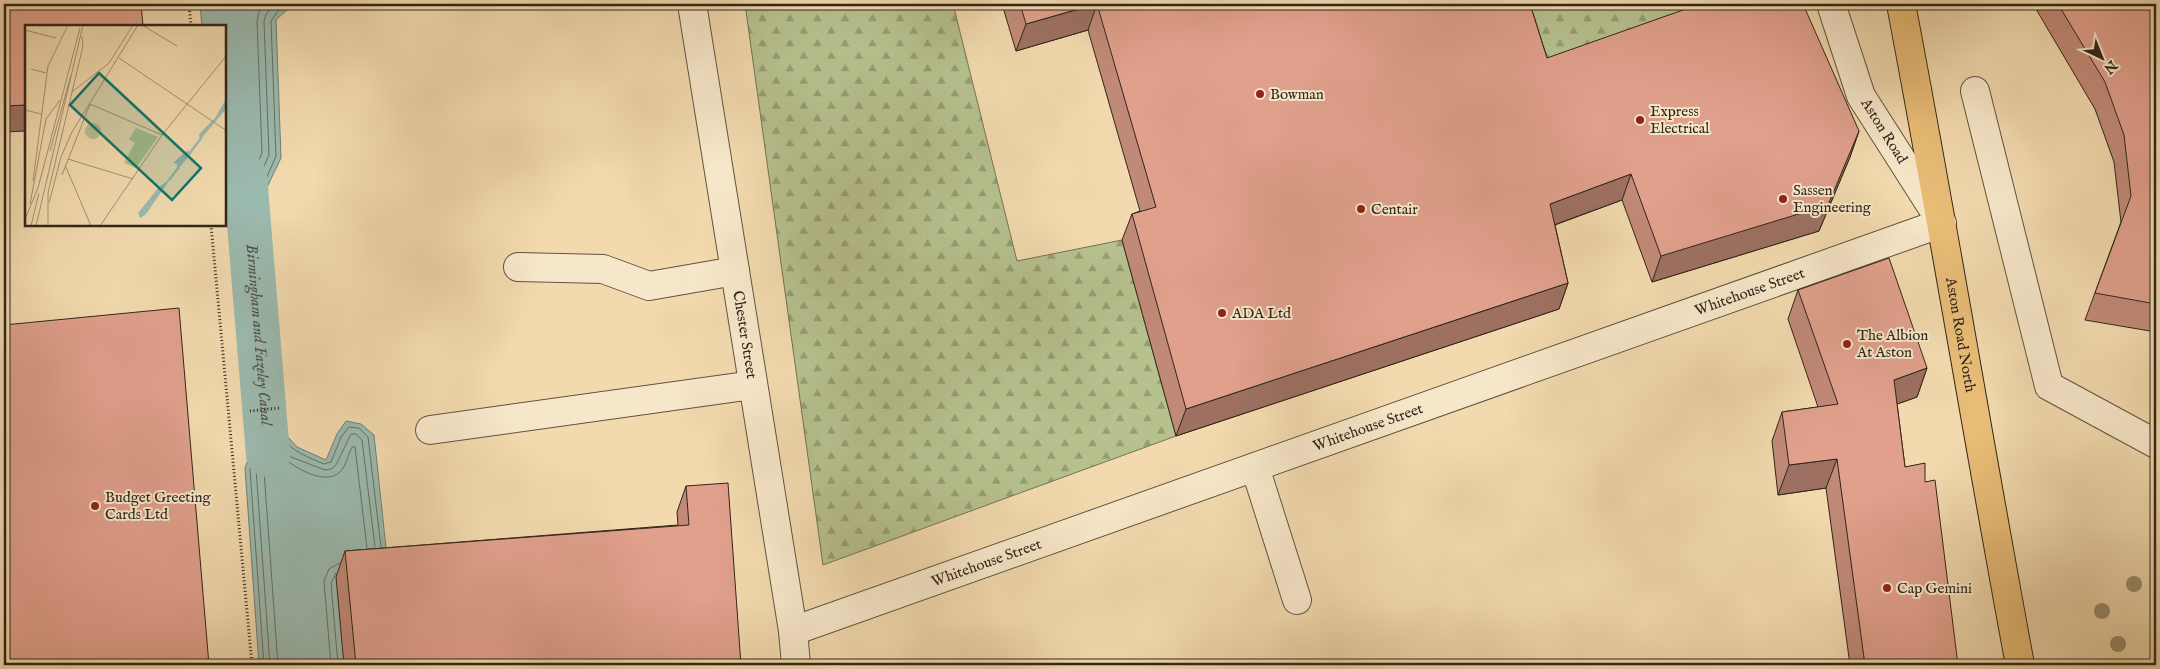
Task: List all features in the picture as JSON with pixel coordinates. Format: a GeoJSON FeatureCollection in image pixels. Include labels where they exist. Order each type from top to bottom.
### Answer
{"type":"FeatureCollection","features":[{"type":"Feature","properties":{"kind":"main road","name":"Aston Road North"},"geometry":{"type":"LineString","coordinates":[[1901,4],[1942,223],[1984,471],[2020,665]]}},
{"type":"Feature","properties":{"kind":"street","name":"Chester Street"},"geometry":{"type":"LineString","coordinates":[[692,4],[793,631],[796,665]]}},
{"type":"Feature","properties":{"kind":"street","name":"Aston Road"},"geometry":{"type":"LineString","coordinates":[[1831,4],[1861,96],[1942,223]]}},
{"type":"Feature","properties":{"kind":"street"},"geometry":{"type":"LineString","coordinates":[[1975,90],[2049,386],[2156,444]]}},
{"type":"Feature","properties":{"kind":"street","name":"Whitehouse Street"},"geometry":{"type":"LineString","coordinates":[[793,631],[1942,223]]}},
{"type":"Feature","properties":{"kind":"street"},"geometry":{"type":"LineString","coordinates":[[518,267],[603,269],[649,286],[735,271]]}},
{"type":"Feature","properties":{"kind":"street"},"geometry":{"type":"LineString","coordinates":[[430,430],[753,385]]}},
{"type":"Feature","properties":{"kind":"street"},"geometry":{"type":"LineString","coordinates":[[1255,467],[1297,600]]}},
{"type":"Feature","properties":{"kind":"path"},"geometry":{"type":"LineString","coordinates":[[189,4],[191,25]]}},
{"type":"Feature","properties":{"kind":"path"},"geometry":{"type":"LineString","coordinates":[[211,226],[252,665]]}},
{"type":"Feature","properties":{"kind":"path"},"geometry":{"type":"LineString","coordinates":[[250,411],[279,408]]}},
{"type":"Feature","properties":{"kind":"green space"},"geometry":{"type":"Polygon","coordinates":[[[745,4],[953,4],[1017,261],[1122,240],[1176,436],[823,565],[745,4]]]}},
{"type":"Feature","properties":{"kind":"green space"},"geometry":{"type":"Polygon","coordinates":[[[1511,4],[1764,4],[1536,85],[1511,4]]]}},
{"type":"Feature","properties":{"kind":"water"},"geometry":{"type":"Polygon","coordinates":[[[200,4],[288,4],[288,9],[276,20],[281,158],[259,204],[249,236],[236,211],[226,199],[226,25],[202,25],[200,4]]]}},
{"type":"Feature","properties":{"kind":"water"},"geometry":{"type":"Polygon","coordinates":[[[263,395],[285,434],[297,447],[326,460],[337,434],[346,421],[361,424],[374,435],[389,576],[349,665],[259,665],[245,468],[253,446],[263,395]]]}},
{"type":"Feature","properties":{"kind":"building"},"geometry":{"type":"Polygon","coordinates":[[[4,4],[141,4],[143,25],[25,25],[25,105],[4,106],[4,4]]]}},
{"type":"Feature","properties":{"kind":"building"},"geometry":{"type":"Polygon","coordinates":[[[1020,4],[1096,4],[1026,24],[1020,4]]]}},
{"type":"Feature","properties":{"kind":"building"},"geometry":{"type":"Polygon","coordinates":[[[1097,4],[1530,4],[1547,58],[1700,4],[1803,4],[1859,131],[1828,205],[1661,256],[1631,174],[1550,204],[1568,283],[1186,409],[1132,214],[1156,207],[1097,4]]]}},
{"type":"Feature","properties":{"kind":"building"},"geometry":{"type":"Polygon","coordinates":[[[2058,4],[2154,4],[2156,8],[2156,304],[2095,293],[2131,196],[2124,135],[2105,82],[2058,4]]]}},
{"type":"Feature","properties":{"kind":"building"},"geometry":{"type":"Polygon","coordinates":[[[1889,258],[1927,368],[1894,380],[1905,467],[1925,463],[1925,482],[1935,480],[1958,665],[1865,665],[1837,459],[1789,465],[1782,412],[1838,404],[1798,290],[1889,258]]]}},
{"type":"Feature","properties":{"kind":"building","name":"Budget Greeting Cards Ltd"},"geometry":{"type":"Polygon","coordinates":[[[179,308],[209,665],[4,665],[4,325],[179,308]]]}},
{"type":"Feature","properties":{"kind":"building"},"geometry":{"type":"Polygon","coordinates":[[[728,483],[741,665],[356,665],[345,551],[689,525],[686,486],[728,483]]]}},
{"type":"Feature","properties":{"kind":"waterway","name":"Birmingham and Fazeley Canal"},"geometry":{"type":"LineString","coordinates":[[245,176],[268,455]]}},
{"type":"Feature","properties":{"kind":"place","name":"Bowman"},"geometry":{"type":"Point","coordinates":[1260,94]}},
{"type":"Feature","properties":{"kind":"place","name":"Express Electrical"},"geometry":{"type":"Point","coordinates":[1640,120]}},
{"type":"Feature","properties":{"kind":"place","name":"Sassen Engineering"},"geometry":{"type":"Point","coordinates":[1783,199]}},
{"type":"Feature","properties":{"kind":"place","name":"Centair"},"geometry":{"type":"Point","coordinates":[1361,209]}},
{"type":"Feature","properties":{"kind":"place","name":"ADA Ltd"},"geometry":{"type":"Point","coordinates":[1222,313]}},
{"type":"Feature","properties":{"kind":"place","name":"The Albion At Aston"},"geometry":{"type":"Point","coordinates":[1847,344]}},
{"type":"Feature","properties":{"kind":"place","name":"Budget Greeting Cards Ltd"},"geometry":{"type":"Point","coordinates":[95,506]}},
{"type":"Feature","properties":{"kind":"place","name":"Cap Gemini"},"geometry":{"type":"Point","coordinates":[1887,588]}}]}
